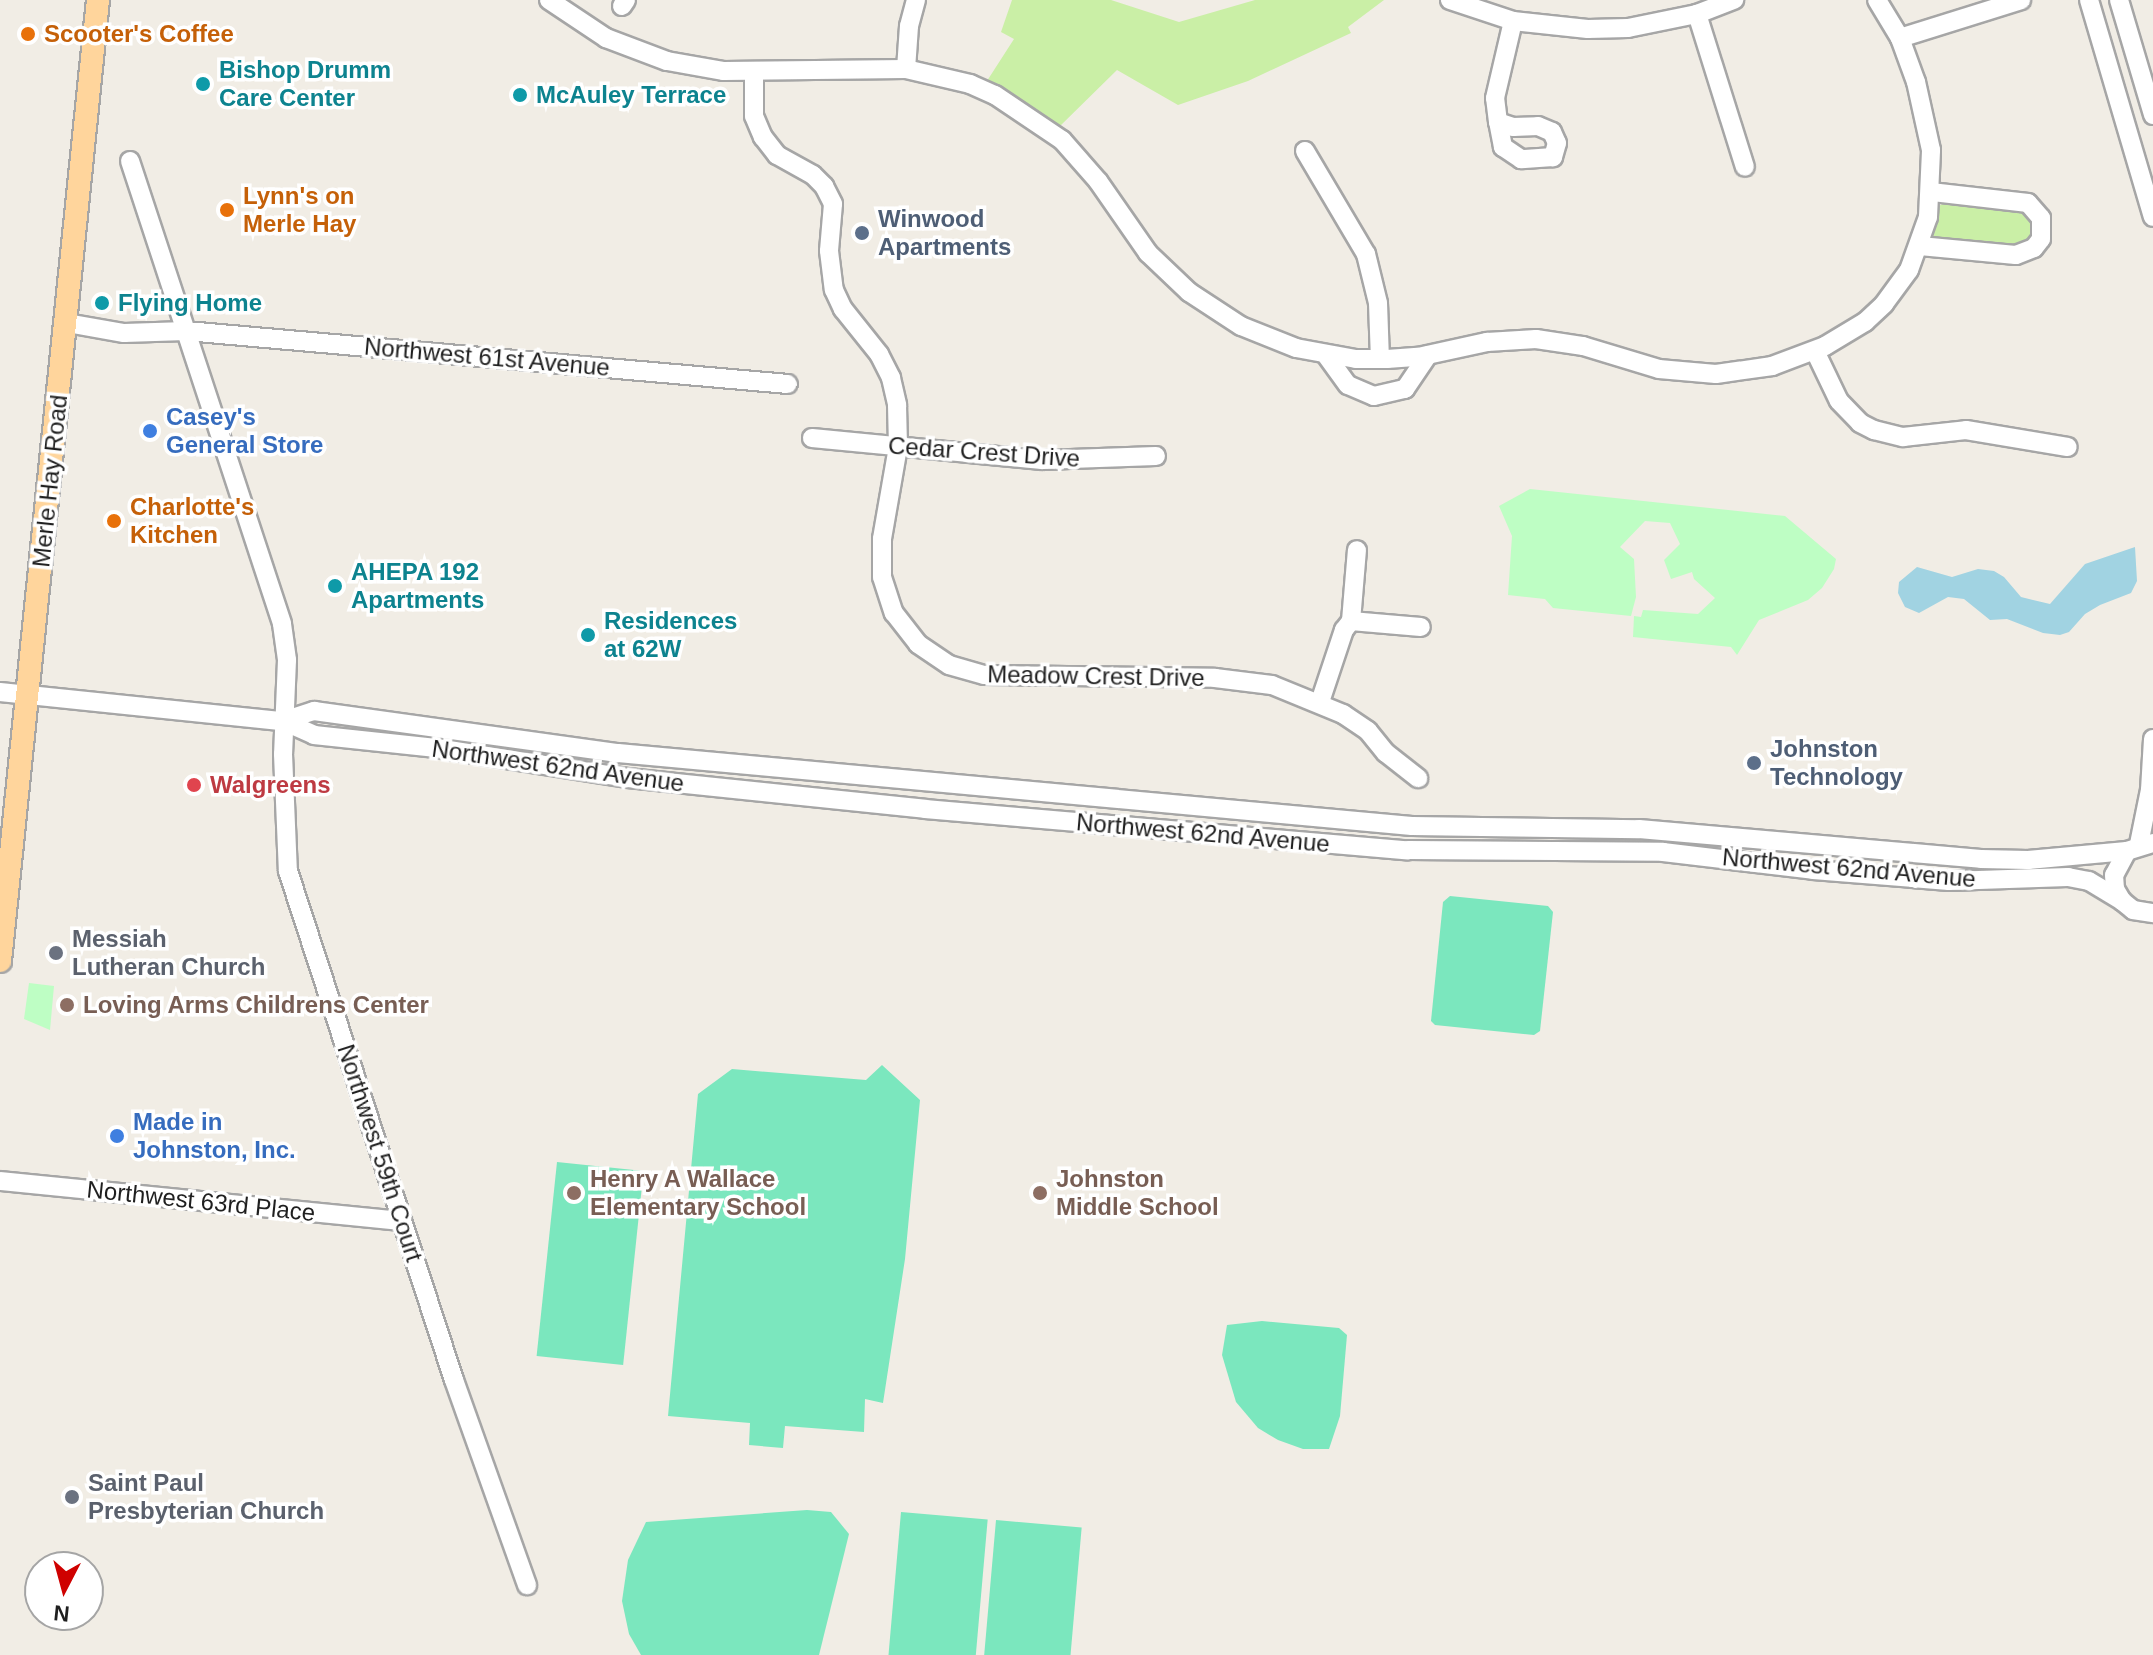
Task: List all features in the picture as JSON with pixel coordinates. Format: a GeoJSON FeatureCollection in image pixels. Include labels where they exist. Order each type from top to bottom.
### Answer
{"type":"FeatureCollection","features":[{"type":"Feature","properties":{"kind":"main road","name":"Merle Hay Road"},"geometry":{"type":"LineString","coordinates":[[0,961],[98,0]]}},
{"type":"Feature","properties":{"kind":"street"},"geometry":{"type":"LineString","coordinates":[[549,0],[578,21],[636,51],[667,61],[724,71],[808,67],[906,69],[970,84],[1039,122],[1081,159],[1148,253],[1189,292],[1241,326],[1282,343],[1326,355],[1380,359],[1428,355],[1487,342],[1536,339],[1583,346],[1659,369],[1716,374],[1772,366],[1815,351],[1865,322],[1884,304],[1909,270],[1920,246],[1931,192],[1927,128],[1900,38],[1877,0]]}},
{"type":"Feature","properties":{"kind":"street"},"geometry":{"type":"LineString","coordinates":[[906,69],[909,26],[916,0]]}},
{"type":"Feature","properties":{"kind":"street"},"geometry":{"type":"LineString","coordinates":[[1450,0],[1513,21],[1602,29],[1628,28],[1697,14],[1734,0]]}},
{"type":"Feature","properties":{"kind":"street"},"geometry":{"type":"LineString","coordinates":[[1900,38],[2021,0]]}},
{"type":"Feature","properties":{"kind":"street"},"geometry":{"type":"LineString","coordinates":[[2089,0],[2153,217]]}},
{"type":"Feature","properties":{"kind":"street"},"geometry":{"type":"LineString","coordinates":[[2119,0],[2153,115]]}},
{"type":"Feature","properties":{"kind":"street"},"geometry":{"type":"LineString","coordinates":[[1697,14],[1745,167]]}},
{"type":"Feature","properties":{"kind":"street"},"geometry":{"type":"LineString","coordinates":[[1498,122],[1495,98],[1513,21]]}},
{"type":"Feature","properties":{"kind":"street","name":"Meadow Crest Drive"},"geometry":{"type":"LineString","coordinates":[[754,71],[754,116],[763,137],[777,155],[813,175],[824,186],[833,204],[829,251],[834,290],[843,309],[879,354],[891,378],[897,405],[898,447],[882,539],[882,577],[899,621],[932,656],[949,665],[984,675],[1244,680],[1284,688],[1320,702],[1378,740]]}},
{"type":"Feature","properties":{"kind":"street"},"geometry":{"type":"LineString","coordinates":[[1305,151],[1356,231],[1366,254],[1378,303],[1380,359]]}},
{"type":"Feature","properties":{"kind":"street","name":"Northwest 59th Court"},"geometry":{"type":"LineString","coordinates":[[130,161],[282,624],[287,660],[283,721],[284,849],[288,871],[402,1221],[527,1585]]}},
{"type":"Feature","properties":{"kind":"street"},"geometry":{"type":"LineString","coordinates":[[1920,246],[2016,255],[2034,248],[2041,239],[2041,218],[2028,203],[1931,192]]}},
{"type":"Feature","properties":{"kind":"street","name":"Northwest 61st Avenue"},"geometry":{"type":"LineString","coordinates":[[67,323],[124,333],[186,331],[788,384]]}},
{"type":"Feature","properties":{"kind":"street"},"geometry":{"type":"LineString","coordinates":[[1815,351],[1839,401],[1860,423],[1874,430],[1903,437],[1966,430],[2068,447]]}},
{"type":"Feature","properties":{"kind":"street"},"geometry":{"type":"LineString","coordinates":[[1326,355],[1348,385],[1374,396],[1405,389],[1428,355]]}},
{"type":"Feature","properties":{"kind":"street","name":"Cedar Crest Drive"},"geometry":{"type":"LineString","coordinates":[[812,438],[1042,460],[1156,456]]}},
{"type":"Feature","properties":{"kind":"street"},"geometry":{"type":"LineString","coordinates":[[1320,702],[1344,630],[1351,621],[1357,550]]}},
{"type":"Feature","properties":{"kind":"street"},"geometry":{"type":"LineString","coordinates":[[1351,621],[1421,627]]}},
{"type":"Feature","properties":{"kind":"street","name":"Northwest 62nd Avenue"},"geometry":{"type":"LineString","coordinates":[[0,692],[283,721],[314,735],[436,748],[627,778],[925,809],[1408,850],[1663,852],[1813,870],[1949,881],[2068,877],[2089,881],[2133,910],[2153,913]]}},
{"type":"Feature","properties":{"kind":"street","name":"Northwest 62nd Avenue"},"geometry":{"type":"LineString","coordinates":[[283,721],[314,711],[618,753],[1412,826],[1639,829],[1981,859],[2028,860],[2139,846]]}},
{"type":"Feature","properties":{"kind":"street"},"geometry":{"type":"LineString","coordinates":[[2122,901],[2115,889],[2114,875],[2139,846],[2150,790],[2153,739]]}},
{"type":"Feature","properties":{"kind":"street","name":"Northwest 63rd Place"},"geometry":{"type":"LineString","coordinates":[[0,1181],[402,1221]]}},
{"type":"Feature","properties":{"kind":"green space"},"geometry":{"type":"Polygon","coordinates":[[[1012,0],[1111,0],[1179,22],[1255,0],[1384,0],[1348,27],[1351,33],[1248,81],[1178,105],[1117,70],[1058,128],[1023,102],[985,84],[1014,39],[1001,32],[1012,0]]]}},
{"type":"Feature","properties":{"kind":"green space"},"geometry":{"type":"Polygon","coordinates":[[[1946,202],[2029,213],[2037,230],[2024,248],[1935,240],[1932,233],[1937,207],[1946,202]]]}},
{"type":"Feature","properties":{"kind":"green space"},"geometry":{"type":"Polygon","coordinates":[[[1530,489],[1785,516],[1836,559],[1834,569],[1822,588],[1808,600],[1759,620],[1737,655],[1731,647],[1633,637],[1634,616],[1641,617],[1643,610],[1698,614],[1715,598],[1694,579],[1692,572],[1671,579],[1664,560],[1680,544],[1670,523],[1645,521],[1620,547],[1634,559],[1636,597],[1631,616],[1553,608],[1545,599],[1508,595],[1512,536],[1499,506],[1530,489]]]}},
{"type":"Feature","properties":{"kind":"green space"},"geometry":{"type":"Polygon","coordinates":[[[1450,896],[1548,906],[1553,912],[1540,1031],[1534,1035],[1435,1025],[1431,1021],[1443,902],[1450,896]]]}},
{"type":"Feature","properties":{"kind":"green space"},"geometry":{"type":"Polygon","coordinates":[[[29,983],[54,986],[50,1030],[24,1019],[29,983]]]}},
{"type":"Feature","properties":{"kind":"green space"},"geometry":{"type":"Polygon","coordinates":[[[882,1065],[920,1100],[905,1259],[883,1403],[865,1399],[864,1432],[785,1426],[783,1448],[749,1445],[750,1423],[668,1416],[698,1094],[732,1069],[866,1080],[882,1065]]]}},
{"type":"Feature","properties":{"kind":"green space"},"geometry":{"type":"Polygon","coordinates":[[[557,1162],[644,1171],[623,1365],[537,1356],[557,1162]]]}},
{"type":"Feature","properties":{"kind":"green space"},"geometry":{"type":"Polygon","coordinates":[[[1262,1321],[1339,1328],[1347,1335],[1340,1416],[1329,1449],[1303,1449],[1278,1440],[1258,1428],[1236,1402],[1222,1355],[1227,1325],[1262,1321]]]}},
{"type":"Feature","properties":{"kind":"green space"},"geometry":{"type":"Polygon","coordinates":[[[807,1510],[831,1512],[849,1534],[819,1655],[641,1655],[629,1634],[622,1601],[628,1560],[646,1522],[807,1510]]]}},
{"type":"Feature","properties":{"kind":"green space"},"geometry":{"type":"Polygon","coordinates":[[[901,1512],[988,1520],[976,1655],[888,1655],[901,1512]]]}},
{"type":"Feature","properties":{"kind":"green space"},"geometry":{"type":"Polygon","coordinates":[[[996,1520],[1082,1527],[1071,1655],[984,1655],[996,1520]]]}},
{"type":"Feature","properties":{"kind":"water"},"geometry":{"type":"Polygon","coordinates":[[[2135,547],[2137,581],[2131,593],[2100,605],[2085,614],[2069,632],[2060,635],[2043,633],[2007,619],[1990,620],[1964,599],[1948,597],[1919,613],[1905,607],[1898,593],[1899,582],[1917,567],[1952,577],[1978,569],[1994,571],[2004,577],[2021,597],[2050,604],[2085,564],[2135,547]]]}},
{"type":"Feature","properties":{"kind":"place","name":"Scooter's Coffee"},"geometry":{"type":"Point","coordinates":[28,34]}},
{"type":"Feature","properties":{"kind":"place","name":"Bishop Drumm Care Center"},"geometry":{"type":"Point","coordinates":[203,84]}},
{"type":"Feature","properties":{"kind":"place","name":"McAuley Terrace"},"geometry":{"type":"Point","coordinates":[520,95]}},
{"type":"Feature","properties":{"kind":"place","name":"Lynn's on Merle Hay"},"geometry":{"type":"Point","coordinates":[227,210]}},
{"type":"Feature","properties":{"kind":"place","name":"Winwood Apartments"},"geometry":{"type":"Point","coordinates":[862,233]}},
{"type":"Feature","properties":{"kind":"place","name":"Flying Home"},"geometry":{"type":"Point","coordinates":[102,303]}},
{"type":"Feature","properties":{"kind":"place","name":"Casey's General Store"},"geometry":{"type":"Point","coordinates":[150,431]}},
{"type":"Feature","properties":{"kind":"place","name":"Charlotte's Kitchen"},"geometry":{"type":"Point","coordinates":[114,521]}},
{"type":"Feature","properties":{"kind":"place","name":"AHEPA 192 Apartments"},"geometry":{"type":"Point","coordinates":[335,586]}},
{"type":"Feature","properties":{"kind":"place","name":"Residences at 62W"},"geometry":{"type":"Point","coordinates":[588,635]}},
{"type":"Feature","properties":{"kind":"place","name":"Johnston Technology"},"geometry":{"type":"Point","coordinates":[1754,763]}},
{"type":"Feature","properties":{"kind":"place","name":"Walgreens"},"geometry":{"type":"Point","coordinates":[194,785]}},
{"type":"Feature","properties":{"kind":"place","name":"Messiah Lutheran Church"},"geometry":{"type":"Point","coordinates":[56,953]}},
{"type":"Feature","properties":{"kind":"place","name":"Loving Arms Childrens Center"},"geometry":{"type":"Point","coordinates":[67,1005]}},
{"type":"Feature","properties":{"kind":"place","name":"Made in Johnston, Inc."},"geometry":{"type":"Point","coordinates":[117,1136]}},
{"type":"Feature","properties":{"kind":"place","name":"Henry A Wallace Elementary School"},"geometry":{"type":"Point","coordinates":[574,1193]}},
{"type":"Feature","properties":{"kind":"place","name":"Johnston Middle School"},"geometry":{"type":"Point","coordinates":[1040,1193]}},
{"type":"Feature","properties":{"kind":"place","name":"Saint Paul Presbyterian Church"},"geometry":{"type":"Point","coordinates":[72,1497]}}]}
